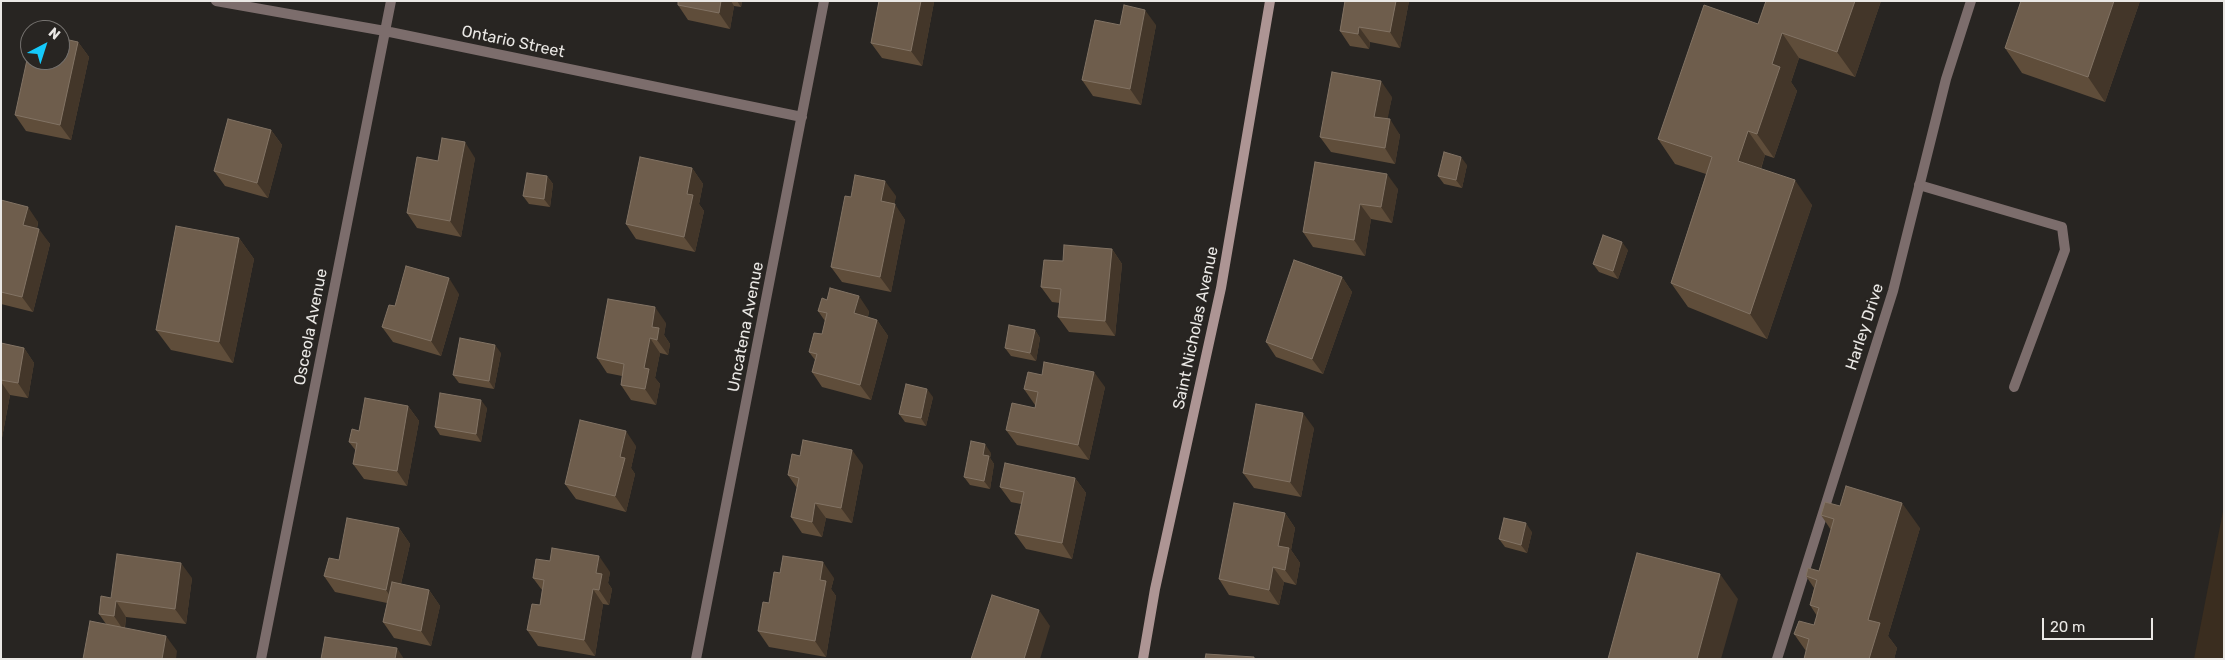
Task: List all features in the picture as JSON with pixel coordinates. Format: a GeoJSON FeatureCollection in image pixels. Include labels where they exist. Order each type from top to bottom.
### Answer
{"type":"FeatureCollection","features":[{"type":"Feature","properties":{"kind":"street","name":"Ontario Street"},"geometry":{"type":"LineString","coordinates":[[216,1],[385,30],[802,117]]}},
{"type":"Feature","properties":{"kind":"street","name":"Osceola Avenue"},"geometry":{"type":"LineString","coordinates":[[261,659],[391,1]]}},
{"type":"Feature","properties":{"kind":"street","name":"Uncatena Avenue"},"geometry":{"type":"LineString","coordinates":[[696,659],[824,1]]}},
{"type":"Feature","properties":{"kind":"street","name":"Saint Nicholas Avenue"},"geometry":{"type":"LineString","coordinates":[[1143,659],[1155,589],[1221,288],[1270,1]]}},
{"type":"Feature","properties":{"kind":"street","name":"Harley Drive"},"geometry":{"type":"LineString","coordinates":[[1777,659],[1893,291],[1946,79],[1972,1]]}},
{"type":"Feature","properties":{"kind":"street"},"geometry":{"type":"LineString","coordinates":[[1919,185],[2062,227],[2065,250],[2014,387]]}},
{"type":"Feature","properties":{"kind":"shaded area"},"geometry":{"type":"Polygon","coordinates":[[[2224,506],[2224,659],[2194,659],[2224,506]]]}},
{"type":"Feature","properties":{"kind":"building"},"geometry":{"type":"Polygon","coordinates":[[[678,1],[721,1],[719,13],[678,5],[678,1]]]}},
{"type":"Feature","properties":{"kind":"building"},"geometry":{"type":"Polygon","coordinates":[[[879,1],[921,1],[911,51],[871,43],[879,1]]]}},
{"type":"Feature","properties":{"kind":"building"},"geometry":{"type":"Polygon","coordinates":[[[1345,1],[1396,1],[1390,32],[1359,27],[1358,34],[1340,31],[1345,1]]]}},
{"type":"Feature","properties":{"kind":"building"},"geometry":{"type":"Polygon","coordinates":[[[1766,1],[1855,1],[1837,52],[1782,33],[1772,64],[1780,67],[1757,134],[1748,131],[1738,161],[1795,180],[1750,314],[1671,283],[1712,157],[1658,139],[1704,5],[1758,24],[1766,1]]]}},
{"type":"Feature","properties":{"kind":"building"},"geometry":{"type":"Polygon","coordinates":[[[2021,1],[2114,1],[2088,77],[2005,48],[2021,1]]]}},
{"type":"Feature","properties":{"kind":"building"},"geometry":{"type":"Polygon","coordinates":[[[1124,5],[1145,10],[1130,89],[1082,80],[1095,20],[1120,25],[1124,5]]]}},
{"type":"Feature","properties":{"kind":"building"},"geometry":{"type":"Polygon","coordinates":[[[70,40],[78,42],[60,125],[15,115],[25,70],[70,70],[70,40]]]}},
{"type":"Feature","properties":{"kind":"building"},"geometry":{"type":"Polygon","coordinates":[[[1332,72],[1381,81],[1374,117],[1390,119],[1385,148],[1320,137],[1332,72]]]}},
{"type":"Feature","properties":{"kind":"building"},"geometry":{"type":"Polygon","coordinates":[[[228,119],[271,130],[257,183],[214,171],[228,119]]]}},
{"type":"Feature","properties":{"kind":"building"},"geometry":{"type":"Polygon","coordinates":[[[442,138],[465,142],[450,221],[407,213],[417,157],[438,161],[442,138]]]}},
{"type":"Feature","properties":{"kind":"building"},"geometry":{"type":"Polygon","coordinates":[[[1444,152],[1461,157],[1456,180],[1438,176],[1444,152]]]}},
{"type":"Feature","properties":{"kind":"building"},"geometry":{"type":"Polygon","coordinates":[[[640,157],[692,168],[687,194],[693,195],[684,237],[626,224],[640,157]]]}},
{"type":"Feature","properties":{"kind":"building"},"geometry":{"type":"Polygon","coordinates":[[[1315,162],[1387,174],[1381,207],[1360,204],[1354,240],[1303,232],[1315,162]]]}},
{"type":"Feature","properties":{"kind":"building"},"geometry":{"type":"Polygon","coordinates":[[[527,173],[547,176],[544,199],[523,196],[527,173]]]}},
{"type":"Feature","properties":{"kind":"building"},"geometry":{"type":"Polygon","coordinates":[[[855,175],[885,181],[881,201],[895,204],[880,277],[831,267],[845,196],[851,197],[855,175]]]}},
{"type":"Feature","properties":{"kind":"building"},"geometry":{"type":"Polygon","coordinates":[[[1,200],[28,207],[23,225],[39,229],[22,297],[1,292],[1,200]]]}},
{"type":"Feature","properties":{"kind":"building"},"geometry":{"type":"Polygon","coordinates":[[[176,226],[239,238],[219,342],[156,330],[176,226]]]}},
{"type":"Feature","properties":{"kind":"building"},"geometry":{"type":"Polygon","coordinates":[[[1603,235],[1622,242],[1613,271],[1593,264],[1603,235]]]}},
{"type":"Feature","properties":{"kind":"building"},"geometry":{"type":"Polygon","coordinates":[[[1064,245],[1112,249],[1105,321],[1058,317],[1061,289],[1041,287],[1044,260],[1063,261],[1064,245]]]}},
{"type":"Feature","properties":{"kind":"building"},"geometry":{"type":"Polygon","coordinates":[[[1294,260],[1342,277],[1312,359],[1266,342],[1294,260]]]}},
{"type":"Feature","properties":{"kind":"building"},"geometry":{"type":"Polygon","coordinates":[[[406,266],[449,278],[431,341],[382,327],[389,305],[395,306],[406,266]]]}},
{"type":"Feature","properties":{"kind":"building"},"geometry":{"type":"Polygon","coordinates":[[[830,288],[859,296],[854,313],[877,320],[860,385],[812,372],[817,354],[809,352],[814,333],[822,334],[827,313],[818,311],[822,298],[827,300],[830,288]]]}},
{"type":"Feature","properties":{"kind":"building"},"geometry":{"type":"Polygon","coordinates":[[[608,299],[655,307],[652,327],[659,328],[657,340],[650,338],[644,368],[649,369],[645,389],[621,385],[624,364],[597,358],[608,299]]]}},
{"type":"Feature","properties":{"kind":"building"},"geometry":{"type":"Polygon","coordinates":[[[1009,325],[1035,330],[1030,353],[1005,348],[1009,325]]]}},
{"type":"Feature","properties":{"kind":"building"},"geometry":{"type":"Polygon","coordinates":[[[460,338],[495,345],[489,381],[453,375],[460,338]]]}},
{"type":"Feature","properties":{"kind":"building"},"geometry":{"type":"Polygon","coordinates":[[[1,343],[24,348],[18,383],[1,380],[1,343]]]}},
{"type":"Feature","properties":{"kind":"building"},"geometry":{"type":"Polygon","coordinates":[[[1044,362],[1094,372],[1078,445],[1006,430],[1012,403],[1035,408],[1038,392],[1024,389],[1028,372],[1042,375],[1044,362]]]}},
{"type":"Feature","properties":{"kind":"building"},"geometry":{"type":"Polygon","coordinates":[[[906,384],[927,389],[921,418],[899,414],[906,384]]]}},
{"type":"Feature","properties":{"kind":"building"},"geometry":{"type":"Polygon","coordinates":[[[440,393],[481,400],[476,434],[435,427],[440,393]]]}},
{"type":"Feature","properties":{"kind":"building"},"geometry":{"type":"Polygon","coordinates":[[[365,398],[408,406],[397,471],[353,464],[357,443],[349,442],[352,429],[359,431],[365,398]]]}},
{"type":"Feature","properties":{"kind":"building"},"geometry":{"type":"Polygon","coordinates":[[[1256,404],[1303,413],[1290,482],[1243,473],[1256,404]]]}},
{"type":"Feature","properties":{"kind":"building"},"geometry":{"type":"Polygon","coordinates":[[[580,420],[626,431],[620,457],[625,458],[615,496],[565,484],[580,420]]]}},
{"type":"Feature","properties":{"kind":"building"},"geometry":{"type":"Polygon","coordinates":[[[803,440],[852,450],[841,508],[815,503],[812,522],[791,517],[799,478],[788,475],[792,454],[800,456],[803,440]]]}},
{"type":"Feature","properties":{"kind":"building"},"geometry":{"type":"Polygon","coordinates":[[[971,441],[985,444],[983,455],[989,456],[984,481],[964,477],[971,441]]]}},
{"type":"Feature","properties":{"kind":"building"},"geometry":{"type":"Polygon","coordinates":[[[1005,463],[1075,478],[1062,543],[1015,534],[1024,492],[1000,487],[1005,463]]]}},
{"type":"Feature","properties":{"kind":"building"},"geometry":{"type":"Polygon","coordinates":[[[1846,486],[1902,503],[1868,620],[1880,623],[1869,659],[1804,659],[1809,639],[1794,634],[1799,621],[1814,625],[1819,608],[1810,605],[1817,580],[1806,576],[1808,568],[1819,571],[1834,519],[1821,515],[1825,502],[1840,506],[1846,486]]]}},
{"type":"Feature","properties":{"kind":"building"},"geometry":{"type":"Polygon","coordinates":[[[1234,503],[1285,513],[1278,546],[1289,548],[1285,570],[1273,567],[1269,590],[1219,579],[1234,503]]]}},
{"type":"Feature","properties":{"kind":"building"},"geometry":{"type":"Polygon","coordinates":[[[347,518],[399,528],[386,590],[324,576],[329,558],[339,560],[347,518]]]}},
{"type":"Feature","properties":{"kind":"building"},"geometry":{"type":"Polygon","coordinates":[[[1504,518],[1526,523],[1521,545],[1499,539],[1504,518]]]}},
{"type":"Feature","properties":{"kind":"building"},"geometry":{"type":"Polygon","coordinates":[[[552,548],[599,556],[596,573],[602,574],[599,590],[593,589],[584,640],[527,630],[532,604],[540,605],[544,580],[533,578],[536,559],[550,561],[552,548]]]}},
{"type":"Feature","properties":{"kind":"building"},"geometry":{"type":"Polygon","coordinates":[[[1637,553],[1720,574],[1697,659],[1608,659],[1637,553]]]}},
{"type":"Feature","properties":{"kind":"building"},"geometry":{"type":"Polygon","coordinates":[[[117,554],[181,563],[175,609],[116,601],[114,616],[99,614],[101,596],[111,598],[117,554]]]}},
{"type":"Feature","properties":{"kind":"building"},"geometry":{"type":"Polygon","coordinates":[[[783,556],[823,562],[820,580],[826,581],[815,641],[758,631],[763,602],[769,603],[774,572],[780,573],[783,556]]]}},
{"type":"Feature","properties":{"kind":"building"},"geometry":{"type":"Polygon","coordinates":[[[392,582],[429,590],[421,631],[383,622],[392,582]]]}},
{"type":"Feature","properties":{"kind":"building"},"geometry":{"type":"Polygon","coordinates":[[[992,595],[1039,610],[1024,659],[971,659],[992,595]]]}},
{"type":"Feature","properties":{"kind":"building"},"geometry":{"type":"Polygon","coordinates":[[[90,621],[166,636],[162,659],[83,659],[90,621]]]}},
{"type":"Feature","properties":{"kind":"building"},"geometry":{"type":"Polygon","coordinates":[[[325,637],[397,648],[395,659],[321,659],[325,637]]]}},
{"type":"Feature","properties":{"kind":"building"},"geometry":{"type":"Polygon","coordinates":[[[1206,654],[1254,657],[1254,659],[1205,659],[1206,654]]]}}]}
